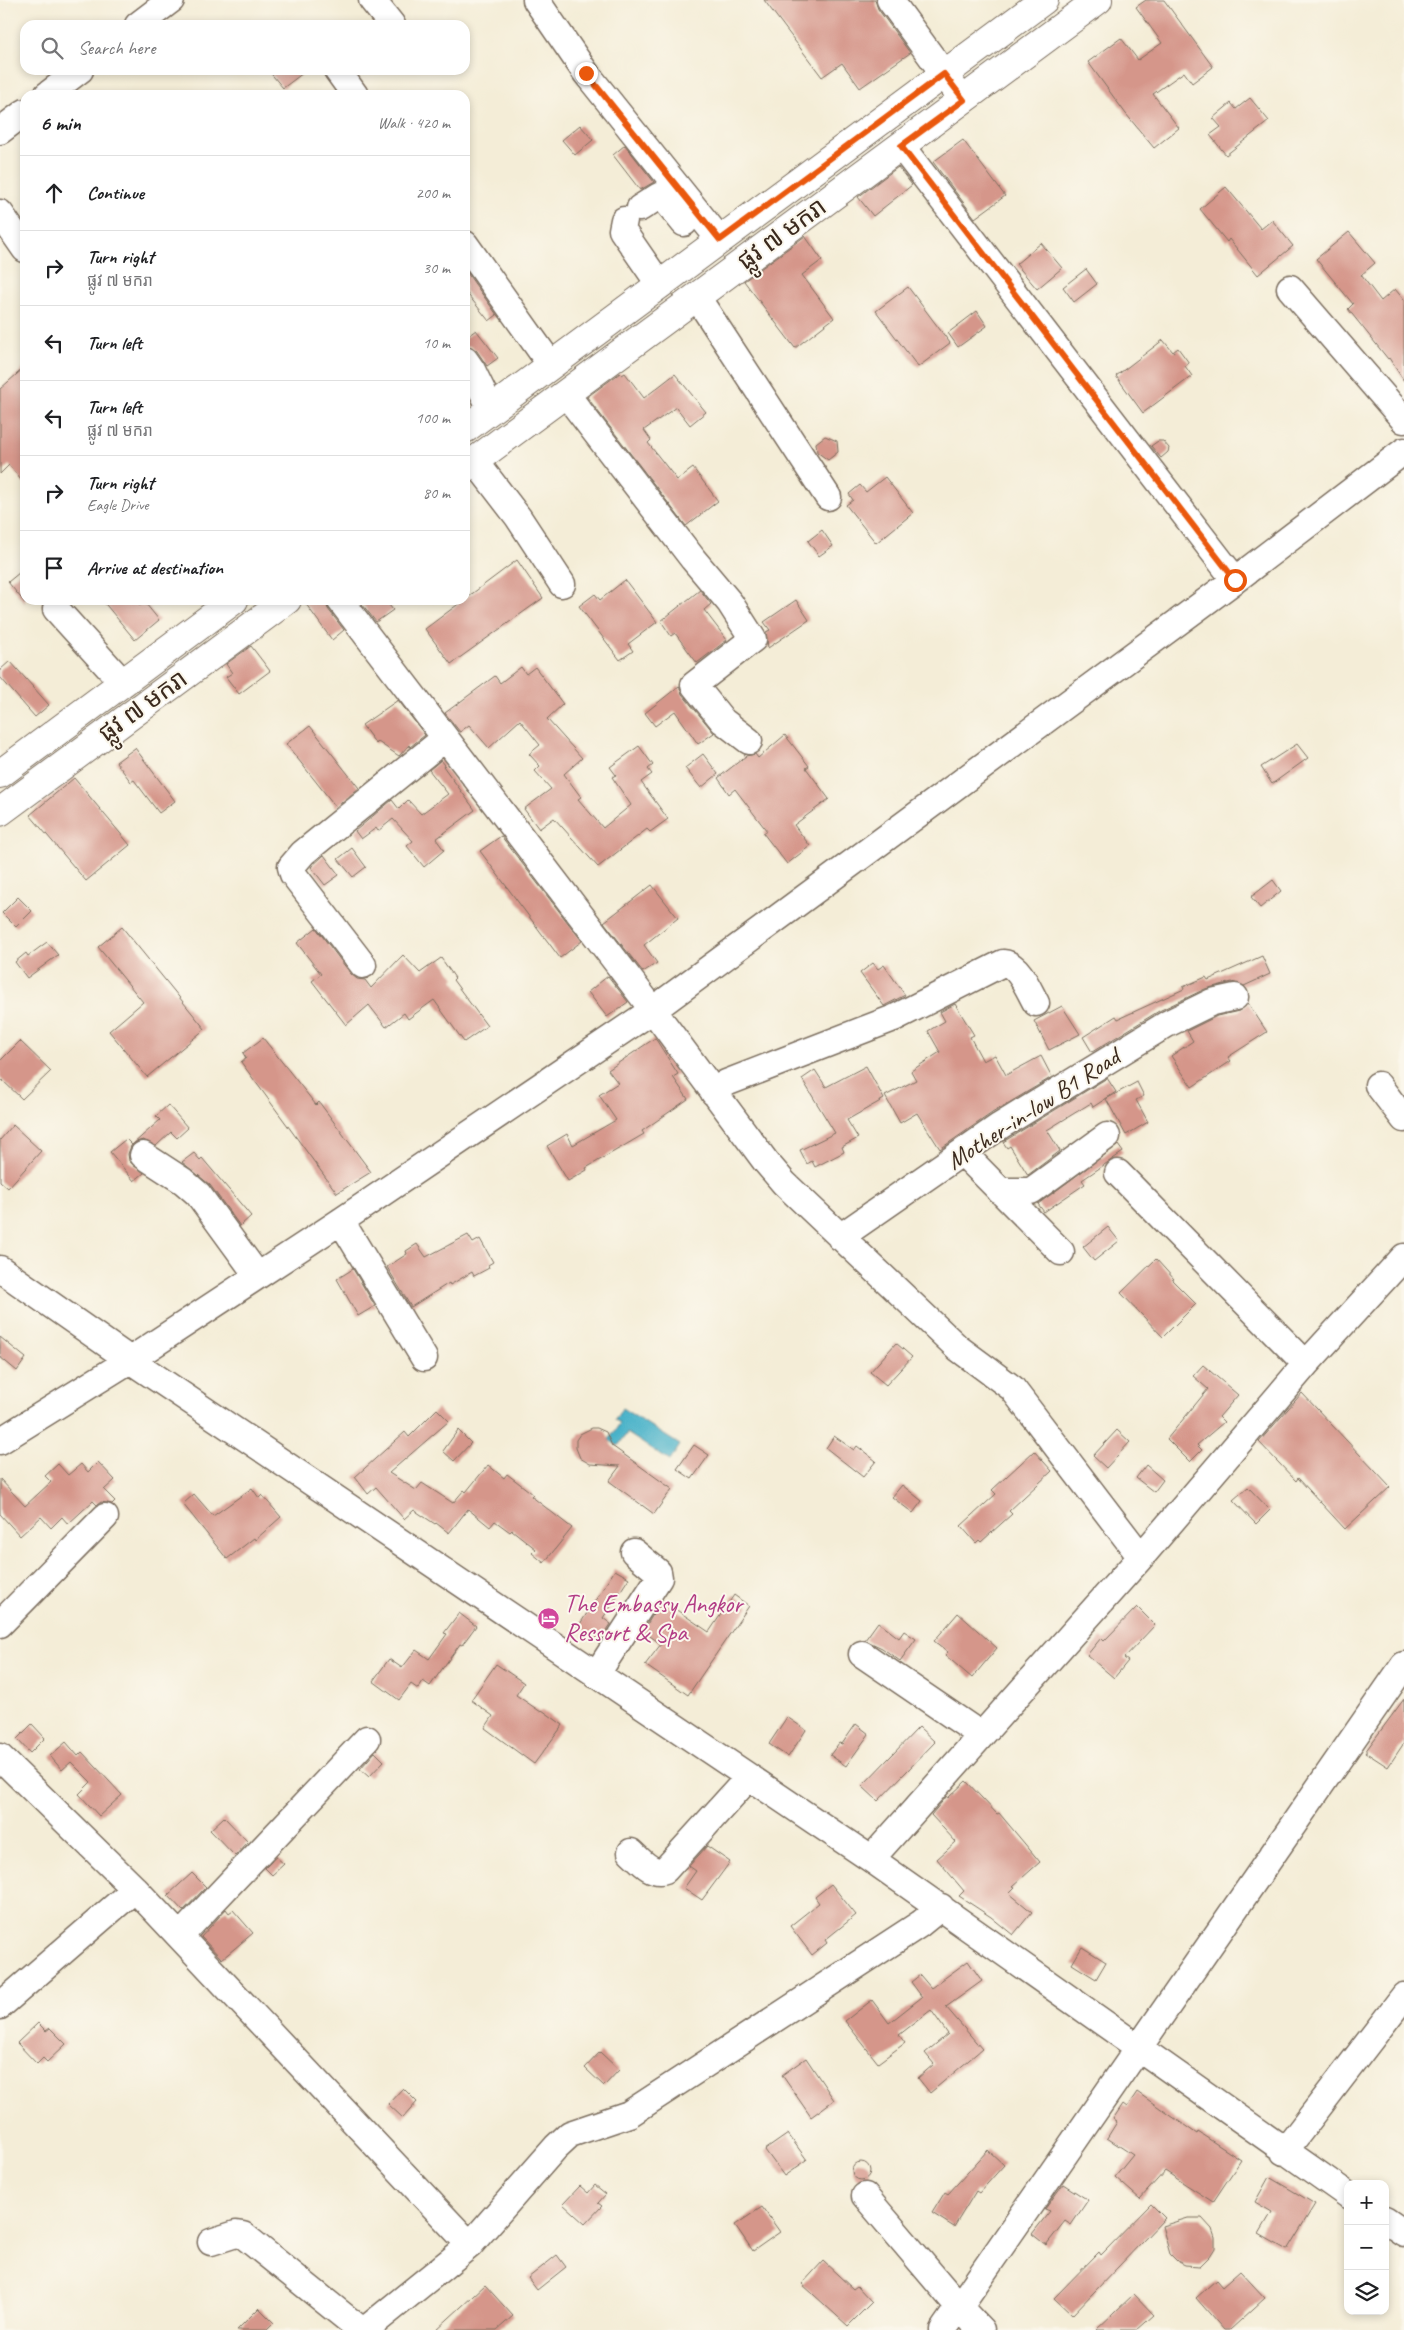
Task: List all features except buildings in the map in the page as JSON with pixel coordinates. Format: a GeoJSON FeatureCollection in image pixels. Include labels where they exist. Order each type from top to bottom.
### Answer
{"type":"FeatureCollection","features":[{"type":"Feature","properties":{"kind":"main road","name":"ផ្លូវ ៧ មករា"},"geometry":{"type":"LineString","coordinates":[[470,425],[1044,0]]}},
{"type":"Feature","properties":{"kind":"main road","name":"ផ្លូវ ៧ មករា"},"geometry":{"type":"LineString","coordinates":[[470,464],[1098,0]]}},
{"type":"Feature","properties":{"kind":"main road","name":"ផ្លូវ ៧ មករា"},"geometry":{"type":"LineString","coordinates":[[0,774],[227,605]]}},
{"type":"Feature","properties":{"kind":"main road","name":"ផ្លូវ ៧ មករា"},"geometry":{"type":"LineString","coordinates":[[0,812],[274,605]]}},
{"type":"Feature","properties":{"kind":"street"},"geometry":{"type":"LineString","coordinates":[[145,20],[171,0]]}},
{"type":"Feature","properties":{"kind":"street"},"geometry":{"type":"LineString","coordinates":[[372,0],[388,20]]}},
{"type":"Feature","properties":{"kind":"street"},"geometry":{"type":"LineString","coordinates":[[536,0],[586,73],[713,245]]}},
{"type":"Feature","properties":{"kind":"street"},"geometry":{"type":"LineString","coordinates":[[890,0],[964,100]]}},
{"type":"Feature","properties":{"kind":"street"},"geometry":{"type":"LineString","coordinates":[[54,90],[73,75]]}},
{"type":"Feature","properties":{"kind":"street"},"geometry":{"type":"LineString","coordinates":[[341,75],[351,90]]}},
{"type":"Feature","properties":{"kind":"street"},"geometry":{"type":"LineString","coordinates":[[0,131],[20,116]]}},
{"type":"Feature","properties":{"kind":"street"},"geometry":{"type":"LineString","coordinates":[[901,146],[1235,580]]}},
{"type":"Feature","properties":{"kind":"street"},"geometry":{"type":"LineString","coordinates":[[660,285],[622,230],[632,214],[655,197],[663,197],[713,245]]}},
{"type":"Feature","properties":{"kind":"street"},"geometry":{"type":"LineString","coordinates":[[0,213],[20,242]]}},
{"type":"Feature","properties":{"kind":"street"},"geometry":{"type":"LineString","coordinates":[[470,251],[552,365]]}},
{"type":"Feature","properties":{"kind":"street"},"geometry":{"type":"LineString","coordinates":[[1290,288],[1404,420]]}},
{"type":"Feature","properties":{"kind":"street"},"geometry":{"type":"LineString","coordinates":[[696,297],[828,497]]}},
{"type":"Feature","properties":{"kind":"street"},"geometry":{"type":"LineString","coordinates":[[470,367],[491,409]]}},
{"type":"Feature","properties":{"kind":"street"},"geometry":{"type":"LineString","coordinates":[[566,394],[693,559],[730,603],[753,639],[694,685],[723,721],[750,741]]}},
{"type":"Feature","properties":{"kind":"street"},"geometry":{"type":"LineString","coordinates":[[0,1441],[130,1360],[341,1221],[653,1010],[1235,580],[1404,451]]}},
{"type":"Feature","properties":{"kind":"street"},"geometry":{"type":"LineString","coordinates":[[470,464],[518,517],[562,584]]}},
{"type":"Feature","properties":{"kind":"street"},"geometry":{"type":"LineString","coordinates":[[344,605],[444,739],[653,1010],[752,1145],[784,1183],[840,1238],[958,1348],[1012,1388],[1141,1556]]}},
{"type":"Feature","properties":{"kind":"street"},"geometry":{"type":"LineString","coordinates":[[56,610],[123,682]]}},
{"type":"Feature","properties":{"kind":"street"},"geometry":{"type":"LineString","coordinates":[[363,966],[293,874],[291,866],[303,853],[444,739]]}},
{"type":"Feature","properties":{"kind":"street"},"geometry":{"type":"LineString","coordinates":[[714,1093],[726,1082],[894,1018],[1003,963],[1009,964],[1014,968],[1036,1003]]}},
{"type":"Feature","properties":{"kind":"street","name":"Mother-in-low B1 Road"},"geometry":{"type":"LineString","coordinates":[[840,1238],[1000,1126],[1167,1024],[1212,1002],[1235,997]]}},
{"type":"Feature","properties":{"kind":"street"},"geometry":{"type":"LineString","coordinates":[[1378,1085],[1404,1119]]}},
{"type":"Feature","properties":{"kind":"street"},"geometry":{"type":"LineString","coordinates":[[1000,1191],[1032,1191],[1107,1136]]}},
{"type":"Feature","properties":{"kind":"street"},"geometry":{"type":"LineString","coordinates":[[963,1153],[1061,1252]]}},
{"type":"Feature","properties":{"kind":"street"},"geometry":{"type":"LineString","coordinates":[[143,1155],[183,1181],[198,1194],[257,1276]]}},
{"type":"Feature","properties":{"kind":"street"},"geometry":{"type":"LineString","coordinates":[[1118,1173],[1306,1364]]}},
{"type":"Feature","properties":{"kind":"street"},"geometry":{"type":"LineString","coordinates":[[341,1221],[424,1358]]}},
{"type":"Feature","properties":{"kind":"street"},"geometry":{"type":"LineString","coordinates":[[871,1859],[1141,1556],[1306,1364],[1404,1257]]}},
{"type":"Feature","properties":{"kind":"street"},"geometry":{"type":"LineString","coordinates":[[0,1269],[130,1360],[871,1859],[1139,2047],[1284,2152],[1344,2192]]}},
{"type":"Feature","properties":{"kind":"street"},"geometry":{"type":"LineString","coordinates":[[0,1624],[105,1517]]}},
{"type":"Feature","properties":{"kind":"street"},"geometry":{"type":"LineString","coordinates":[[596,1675],[659,1578],[658,1572],[634,1552]]}},
{"type":"Feature","properties":{"kind":"street"},"geometry":{"type":"LineString","coordinates":[[862,1654],[981,1735]]}},
{"type":"Feature","properties":{"kind":"street"},"geometry":{"type":"LineString","coordinates":[[943,2330],[1404,1665]]}},
{"type":"Feature","properties":{"kind":"street"},"geometry":{"type":"LineString","coordinates":[[180,1936],[367,1739]]}},
{"type":"Feature","properties":{"kind":"street"},"geometry":{"type":"LineString","coordinates":[[0,1758],[135,1888],[470,2245]]}},
{"type":"Feature","properties":{"kind":"street"},"geometry":{"type":"LineString","coordinates":[[631,1852],[654,1871],[666,1870],[749,1777]]}},
{"type":"Feature","properties":{"kind":"street"},"geometry":{"type":"LineString","coordinates":[[0,2006],[135,1888]]}},
{"type":"Feature","properties":{"kind":"street"},"geometry":{"type":"LineString","coordinates":[[211,2242],[236,2234],[243,2236],[363,2330],[470,2245],[556,2147],[570,2134],[629,2114],[920,1924],[940,1907]]}},
{"type":"Feature","properties":{"kind":"street"},"geometry":{"type":"LineString","coordinates":[[1284,2152],[1404,1996]]}},
{"type":"Feature","properties":{"kind":"street"},"geometry":{"type":"LineString","coordinates":[[865,2196],[959,2307],[981,2330]]}},
{"type":"Feature","properties":{"kind":"water"},"geometry":{"type":"Polygon","coordinates":[[[622,1408],[680,1445],[670,1461],[627,1433],[618,1446],[609,1440],[620,1423],[615,1420],[622,1408]]]}},
{"type":"Feature","properties":{"kind":"place","name":"The Embassy Angkor Ressort & Spa"},"geometry":{"type":"Point","coordinates":[548,1618]}},
{"type":"Feature","properties":{"kind":"route"},"geometry":{"type":"LineString","coordinates":[[586,73],[720,240],[944,74],[964,100],[901,146],[1235,580]]}}]}
